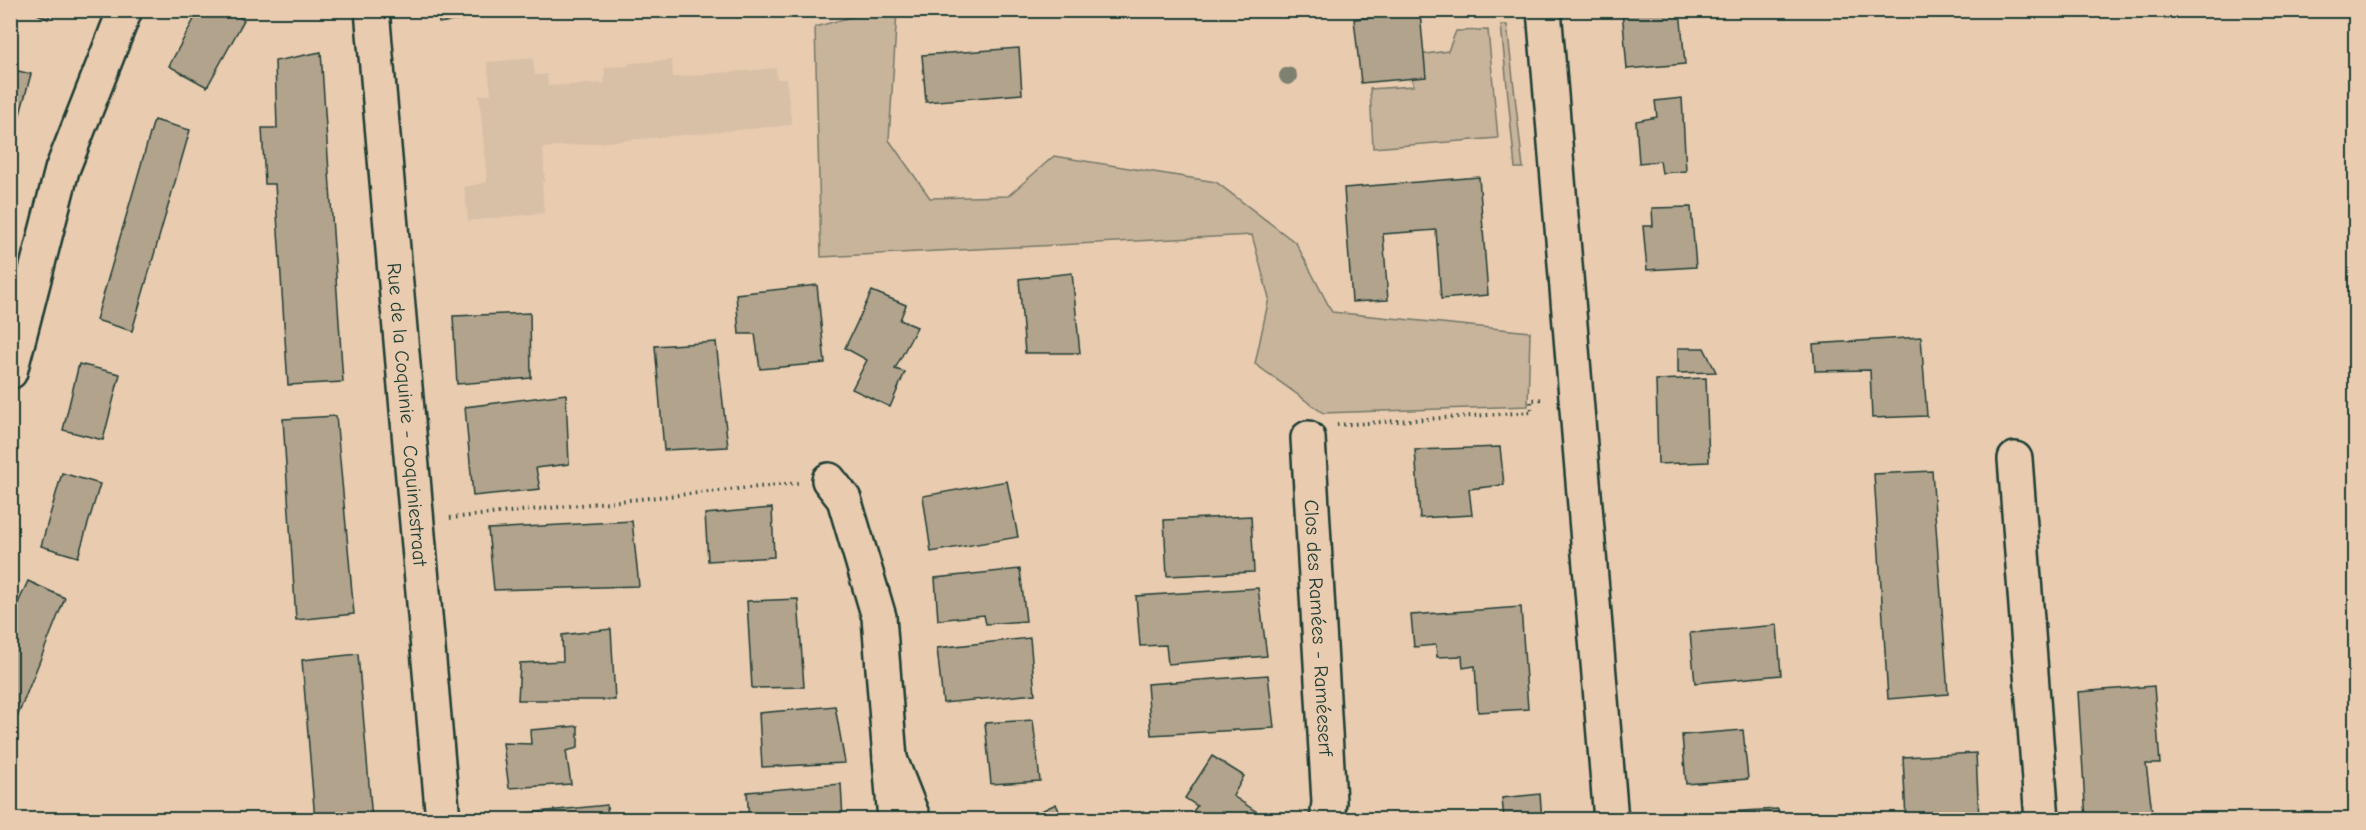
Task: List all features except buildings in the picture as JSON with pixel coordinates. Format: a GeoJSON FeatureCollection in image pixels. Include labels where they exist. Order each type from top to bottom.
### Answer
{"type":"FeatureCollection","features":[{"type":"Feature","properties":{"kind":"street"},"geometry":{"type":"LineString","coordinates":[[10,372],[62,170],[125,10]]}},
{"type":"Feature","properties":{"kind":"street","name":"Rue de la Coquinie - Coquiniestraat"},"geometry":{"type":"LineString","coordinates":[[372,10],[443,819]]}},
{"type":"Feature","properties":{"kind":"street"},"geometry":{"type":"LineString","coordinates":[[1544,10],[1611,819]]}},
{"type":"Feature","properties":{"kind":"street","name":"Clos des Ramées - Raméeserf"},"geometry":{"type":"LineString","coordinates":[[1308,438],[1329,802],[1327,819]]}},
{"type":"Feature","properties":{"kind":"street"},"geometry":{"type":"LineString","coordinates":[[2015,459],[2042,819]]}},
{"type":"Feature","properties":{"kind":"street"},"geometry":{"type":"LineString","coordinates":[[829,480],[844,499],[879,617],[895,819]]}},
{"type":"Feature","properties":{"kind":"street"},"geometry":{"type":"LineString","coordinates":[[890,759],[914,819]]}},
{"type":"Feature","properties":{"kind":"path"},"geometry":{"type":"LineString","coordinates":[[1308,438],[1318,427],[1532,412],[1531,400],[1576,398]]}},
{"type":"Feature","properties":{"kind":"path"},"geometry":{"type":"LineString","coordinates":[[417,521],[829,480]]}},
{"type":"Feature","properties":{"kind":"shaded area"},"geometry":{"type":"Polygon","coordinates":[[[876,10],[897,11],[889,140],[930,198],[1008,196],[1054,156],[1216,182],[1296,243],[1332,312],[1530,332],[1528,406],[1323,413],[1255,364],[1269,298],[1252,235],[821,257],[815,27],[876,10]]]}},
{"type":"Feature","properties":{"kind":"shaded area"},"geometry":{"type":"Polygon","coordinates":[[[1501,25],[1507,25],[1523,168],[1515,168],[1501,25]]]}},
{"type":"Feature","properties":{"kind":"shaded area"},"geometry":{"type":"Polygon","coordinates":[[[1488,30],[1498,138],[1373,148],[1370,89],[1413,86],[1411,56],[1448,51],[1456,31],[1488,30]]]}},
{"type":"Feature","properties":{"kind":"shaded area"},"geometry":{"type":"Polygon","coordinates":[[[533,58],[535,75],[547,74],[548,86],[604,83],[605,67],[628,66],[629,63],[672,60],[673,77],[776,68],[777,79],[786,79],[792,125],[543,148],[544,213],[468,221],[464,187],[487,182],[479,95],[491,94],[487,62],[533,58]]]}}]}
